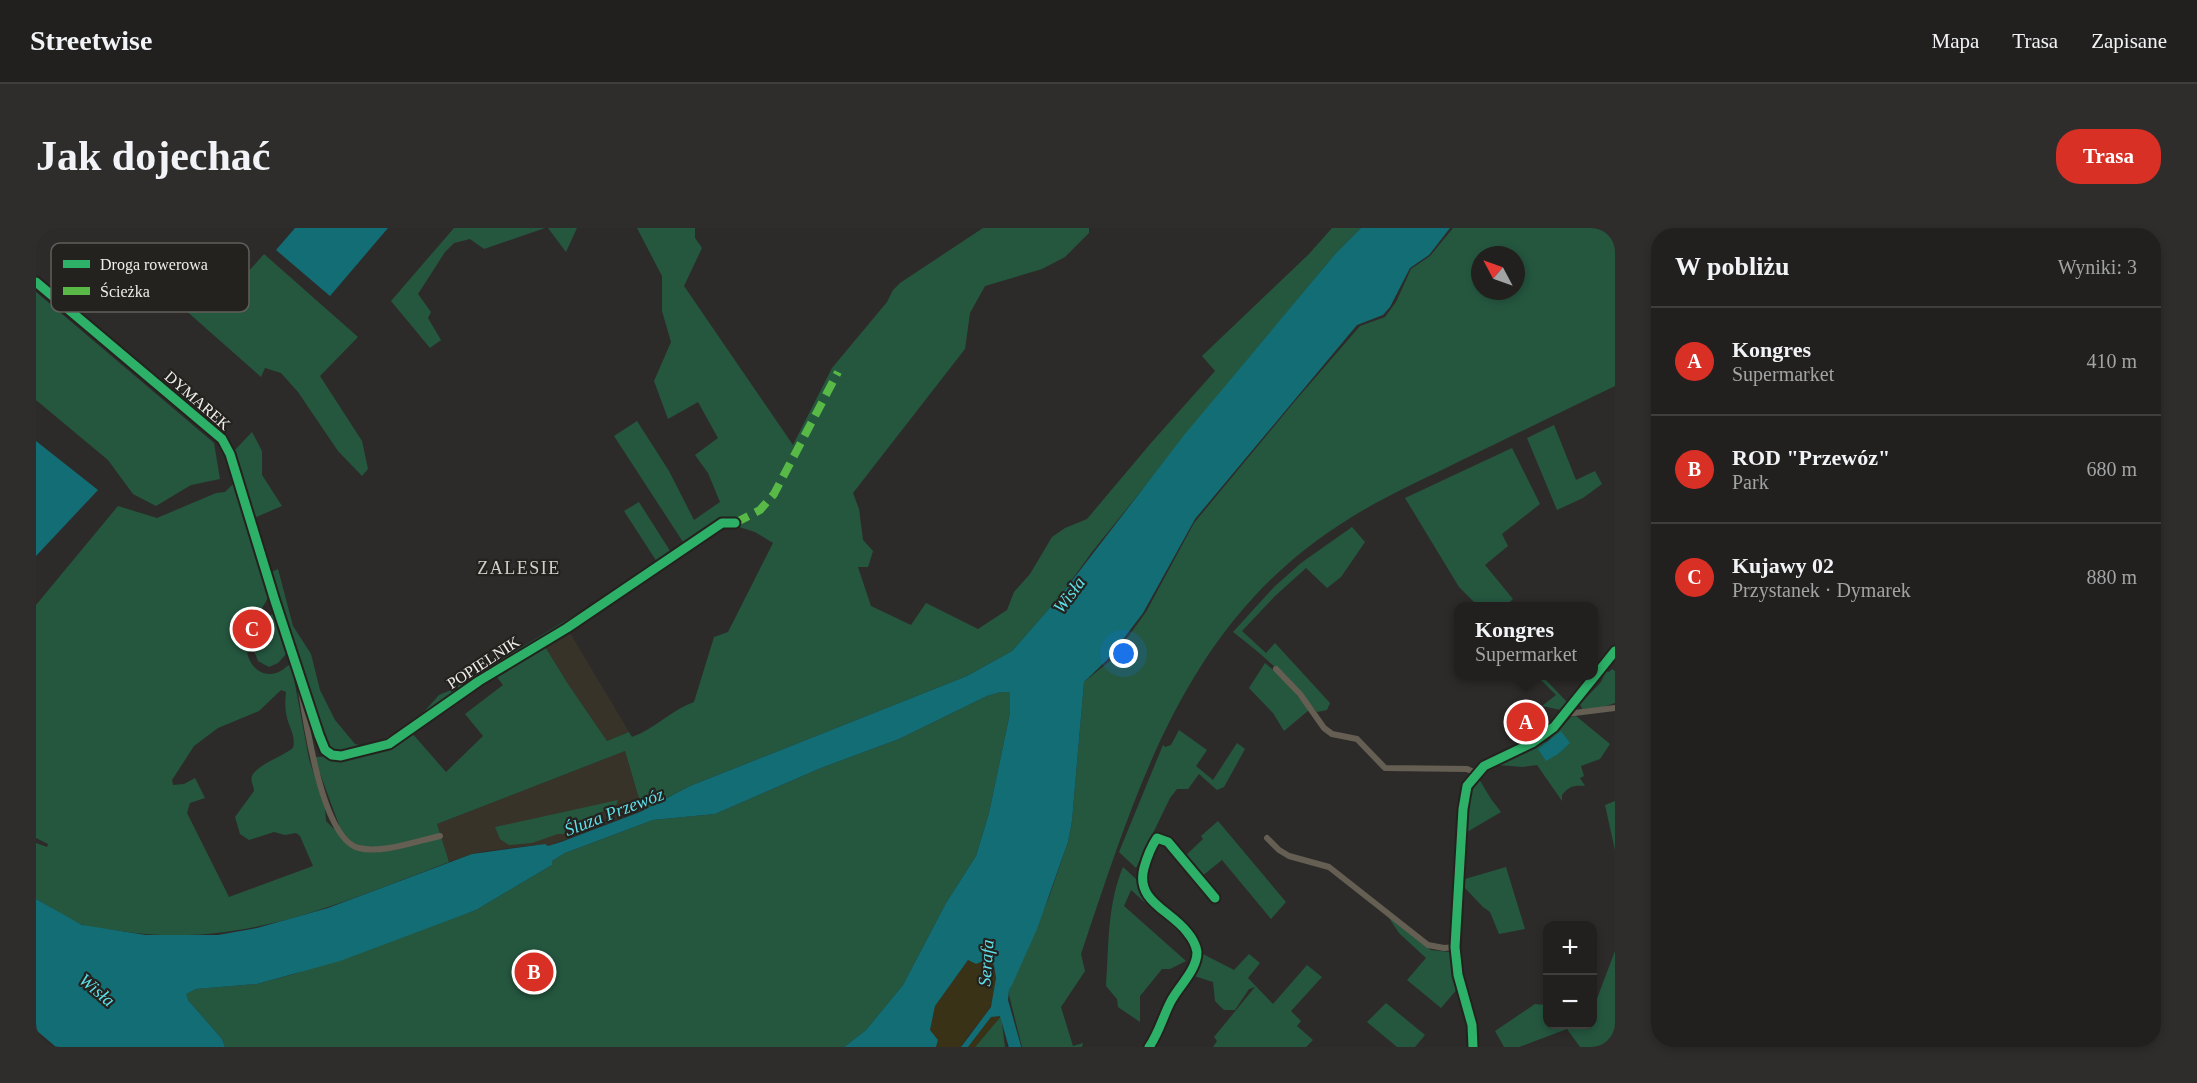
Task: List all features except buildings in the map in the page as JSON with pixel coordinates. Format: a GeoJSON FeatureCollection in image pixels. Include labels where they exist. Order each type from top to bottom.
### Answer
{"type":"FeatureCollection","features":[{"type":"Feature","properties":{"kind":"street","name":"DYMAREK"},"geometry":{"type":"LineString","coordinates":[[36,282],[51,295]]}},
{"type":"Feature","properties":{"kind":"street","name":"DYMAREK"},"geometry":{"type":"LineString","coordinates":[[72,312],[222,439],[230,454],[294,656]]}},
{"type":"Feature","properties":{"kind":"street","name":"POPIELNIK"},"geometry":{"type":"LineString","coordinates":[[294,656],[325,750],[332,755],[341,756],[389,744],[479,681],[567,628],[722,523],[735,523]]}},
{"type":"Feature","properties":{"kind":"street"},"geometry":{"type":"LineString","coordinates":[[1598,673],[1615,651]]}},
{"type":"Feature","properties":{"kind":"street"},"geometry":{"type":"LineString","coordinates":[[298,669],[306,731],[317,775],[330,812],[345,841],[351,846],[369,850],[440,836]]}},
{"type":"Feature","properties":{"kind":"street"},"geometry":{"type":"LineString","coordinates":[[1276,669],[1300,694],[1324,728],[1332,734],[1357,739],[1385,768],[1467,769],[1476,773]]}},
{"type":"Feature","properties":{"kind":"street"},"geometry":{"type":"LineString","coordinates":[[1473,1047],[1472,1025],[1458,975],[1455,947],[1464,798],[1467,786],[1476,773],[1491,761],[1541,738],[1566,714],[1592,680]]}},
{"type":"Feature","properties":{"kind":"street"},"geometry":{"type":"LineString","coordinates":[[1566,714],[1615,708]]}},
{"type":"Feature","properties":{"kind":"street"},"geometry":{"type":"LineString","coordinates":[[1149,1047],[1170,1002],[1193,967],[1197,954],[1194,943],[1185,929],[1151,899],[1143,887],[1141,880],[1144,868],[1157,838],[1168,842],[1215,898]]}},
{"type":"Feature","properties":{"kind":"street"},"geometry":{"type":"LineString","coordinates":[[1267,838],[1288,856],[1329,867],[1428,945],[1444,948],[1455,947]]}},
{"type":"Feature","properties":{"kind":"shaded area"},"geometry":{"type":"Polygon","coordinates":[[[570,633],[629,732],[607,741],[544,645],[557,637],[560,640],[570,633]]]}},
{"type":"Feature","properties":{"kind":"shaded area"},"geometry":{"type":"Polygon","coordinates":[[[625,751],[638,795],[645,809],[548,846],[545,844],[485,851],[449,862],[437,824],[625,751]]]}},
{"type":"Feature","properties":{"kind":"green space"},"geometry":{"type":"Polygon","coordinates":[[[454,228],[545,228],[484,249],[470,239],[454,243],[445,252],[418,294],[431,312],[428,318],[441,340],[430,348],[391,301],[454,228]]]}},
{"type":"Feature","properties":{"kind":"green space"},"geometry":{"type":"Polygon","coordinates":[[[548,228],[577,228],[566,252],[548,228]]]}},
{"type":"Feature","properties":{"kind":"green space"},"geometry":{"type":"Polygon","coordinates":[[[637,228],[695,228],[695,238],[702,248],[684,286],[793,445],[832,368],[900,283],[983,228],[1089,228],[1089,233],[1065,257],[1042,269],[985,286],[970,313],[965,349],[853,493],[859,509],[863,540],[873,551],[868,567],[858,567],[871,606],[911,625],[926,603],[978,629],[1007,610],[1014,592],[1030,574],[1052,537],[1065,528],[1087,519],[1215,371],[1202,356],[1309,254],[1332,228],[1361,228],[1336,253],[1218,395],[1092,552],[1061,595],[1012,651],[967,676],[690,786],[645,809],[638,795],[625,751],[437,824],[449,862],[329,907],[289,919],[207,934],[165,935],[85,926],[36,899],[36,843],[47,847],[48,844],[36,838],[36,605],[118,506],[157,518],[216,493],[225,492],[234,483],[270,594],[248,635],[246,646],[248,657],[259,671],[270,674],[279,672],[291,663],[309,759],[325,809],[326,821],[334,829],[339,825],[314,757],[358,756],[360,751],[336,754],[328,749],[269,573],[278,569],[293,626],[311,654],[320,690],[335,720],[355,744],[364,746],[381,741],[405,727],[422,714],[439,695],[588,607],[657,562],[624,511],[639,502],[672,554],[554,634],[484,675],[411,732],[446,772],[483,736],[465,714],[503,685],[494,673],[544,645],[607,741],[629,732],[632,737],[640,734],[694,702],[714,637],[728,632],[773,543],[755,532],[736,526],[737,520],[722,517],[685,545],[614,436],[637,421],[669,471],[694,520],[720,502],[708,473],[695,455],[718,438],[698,402],[668,419],[654,381],[671,342],[662,311],[662,276],[637,228]],[[281,690],[259,711],[218,728],[194,746],[172,780],[173,785],[184,784],[195,778],[205,798],[190,803],[187,813],[229,897],[313,866],[300,836],[296,833],[285,835],[274,832],[249,840],[240,834],[235,817],[254,791],[252,776],[255,772],[293,748],[293,737],[286,711],[286,692],[281,690]]]}},
{"type":"Feature","properties":{"kind":"green space"},"geometry":{"type":"Polygon","coordinates":[[[1453,228],[1615,228],[1615,386],[1403,489],[1347,520],[1292,560],[1246,606],[1207,657],[1175,711],[1124,829],[1081,954],[1085,971],[1061,1007],[1073,1046],[1083,1043],[1082,1047],[1022,1047],[1008,991],[1049,897],[1068,842],[1072,821],[1084,682],[1111,660],[1146,612],[1194,523],[1360,326],[1385,317],[1396,302],[1411,269],[1430,256],[1453,228]]]}},
{"type":"Feature","properties":{"kind":"green space"},"geometry":{"type":"Polygon","coordinates":[[[264,254],[358,337],[320,376],[362,441],[368,469],[362,476],[338,451],[298,392],[281,373],[265,368],[261,377],[188,312],[249,312],[249,271],[264,254]]]}},
{"type":"Feature","properties":{"kind":"green space"},"geometry":{"type":"Polygon","coordinates":[[[36,292],[51,305],[51,312],[60,312],[214,443],[220,479],[191,485],[156,506],[133,494],[108,460],[36,400],[36,292]]]}},
{"type":"Feature","properties":{"kind":"green space"},"geometry":{"type":"Polygon","coordinates":[[[1554,425],[1576,480],[1595,471],[1602,484],[1583,498],[1557,510],[1527,438],[1554,425]]]}},
{"type":"Feature","properties":{"kind":"green space"},"geometry":{"type":"Polygon","coordinates":[[[252,432],[262,451],[262,475],[282,506],[254,518],[233,457],[234,451],[252,432]]]}},
{"type":"Feature","properties":{"kind":"green space"},"geometry":{"type":"Polygon","coordinates":[[[1512,448],[1540,504],[1502,534],[1508,546],[1485,565],[1513,599],[1510,602],[1474,602],[1459,587],[1405,498],[1512,448]]]}},
{"type":"Feature","properties":{"kind":"green space"},"geometry":{"type":"Polygon","coordinates":[[[1352,527],[1365,542],[1341,577],[1327,588],[1306,568],[1242,631],[1266,653],[1275,643],[1330,703],[1327,710],[1317,712],[1277,669],[1233,632],[1274,587],[1301,563],[1352,527]]]}},
{"type":"Feature","properties":{"kind":"green space"},"geometry":{"type":"Polygon","coordinates":[[[274,614],[286,654],[278,663],[269,667],[258,661],[253,648],[257,636],[270,615],[274,614]]]}},
{"type":"Feature","properties":{"kind":"green space"},"geometry":{"type":"Polygon","coordinates":[[[1265,663],[1283,678],[1309,710],[1284,731],[1273,713],[1249,688],[1265,663]]]}},
{"type":"Feature","properties":{"kind":"green space"},"geometry":{"type":"Polygon","coordinates":[[[1612,669],[1615,671],[1615,703],[1600,708],[1582,709],[1580,704],[1601,682],[1606,671],[1609,672],[1612,669]]]}},
{"type":"Feature","properties":{"kind":"green space"},"geometry":{"type":"Polygon","coordinates":[[[1541,680],[1546,680],[1567,702],[1561,710],[1542,706],[1556,695],[1541,680]]]}},
{"type":"Feature","properties":{"kind":"green space"},"geometry":{"type":"Polygon","coordinates":[[[1010,692],[1010,713],[989,813],[976,856],[946,903],[903,985],[866,1030],[844,1047],[225,1047],[222,1039],[185,994],[196,989],[257,984],[294,974],[476,910],[552,865],[552,861],[565,853],[653,820],[715,814],[821,768],[899,739],[987,696],[1010,692]]]}},
{"type":"Feature","properties":{"kind":"green space"},"geometry":{"type":"Polygon","coordinates":[[[1576,716],[1610,744],[1600,759],[1581,766],[1584,776],[1580,778],[1585,786],[1569,788],[1562,795],[1562,801],[1537,765],[1523,767],[1498,765],[1548,741],[1571,717],[1576,716]]]}},
{"type":"Feature","properties":{"kind":"green space"},"geometry":{"type":"Polygon","coordinates":[[[1179,730],[1207,750],[1196,766],[1213,780],[1237,743],[1245,749],[1224,787],[1217,790],[1199,774],[1188,789],[1177,789],[1170,798],[1136,868],[1119,852],[1163,745],[1165,747],[1171,745],[1179,730]]]}},
{"type":"Feature","properties":{"kind":"green space"},"geometry":{"type":"Polygon","coordinates":[[[1479,779],[1501,812],[1467,832],[1470,798],[1479,779]]]}},
{"type":"Feature","properties":{"kind":"green space"},"geometry":{"type":"Polygon","coordinates":[[[618,800],[616,805],[578,823],[566,834],[558,834],[532,843],[509,845],[500,839],[495,827],[618,800]]]}},
{"type":"Feature","properties":{"kind":"green space"},"geometry":{"type":"Polygon","coordinates":[[[1615,801],[1615,850],[1605,805],[1615,801]]]}},
{"type":"Feature","properties":{"kind":"green space"},"geometry":{"type":"Polygon","coordinates":[[[1218,821],[1286,902],[1271,919],[1222,860],[1201,877],[1184,857],[1203,839],[1201,836],[1218,821]]]}},
{"type":"Feature","properties":{"kind":"green space"},"geometry":{"type":"Polygon","coordinates":[[[1123,867],[1137,880],[1143,893],[1176,925],[1184,937],[1131,890],[1124,906],[1186,961],[1170,969],[1162,969],[1140,996],[1140,1022],[1118,1007],[1117,999],[1106,986],[1111,911],[1123,867]]]}},
{"type":"Feature","properties":{"kind":"green space"},"geometry":{"type":"Polygon","coordinates":[[[1506,867],[1525,929],[1499,934],[1490,912],[1465,888],[1465,879],[1506,867]]]}},
{"type":"Feature","properties":{"kind":"green space"},"geometry":{"type":"Polygon","coordinates":[[[1387,915],[1431,950],[1450,952],[1458,988],[1441,1008],[1407,980],[1426,958],[1399,933],[1387,915]]]}},
{"type":"Feature","properties":{"kind":"green space"},"geometry":{"type":"Polygon","coordinates":[[[1615,951],[1615,1047],[1580,1047],[1567,1029],[1597,1029],[1597,998],[1615,951]]]}},
{"type":"Feature","properties":{"kind":"green space"},"geometry":{"type":"Polygon","coordinates":[[[1201,953],[1234,970],[1249,954],[1260,963],[1248,978],[1273,1004],[1307,965],[1322,977],[1291,1011],[1301,1021],[1297,1026],[1313,1040],[1306,1047],[1213,1047],[1217,1041],[1214,1037],[1255,987],[1249,989],[1235,1010],[1224,1010],[1215,1001],[1213,982],[1191,975],[1201,953]]]}},
{"type":"Feature","properties":{"kind":"green space"},"geometry":{"type":"Polygon","coordinates":[[[1386,1003],[1425,1035],[1415,1047],[1397,1047],[1367,1022],[1386,1003]]]}},
{"type":"Feature","properties":{"kind":"green space"},"geometry":{"type":"Polygon","coordinates":[[[1535,1004],[1543,1005],[1543,1029],[1567,1029],[1519,1047],[1504,1047],[1495,1031],[1535,1004]]]}},
{"type":"Feature","properties":{"kind":"green space"},"geometry":{"type":"Polygon","coordinates":[[[1001,1016],[1005,1047],[975,1047],[1001,1016]]]}},
{"type":"Feature","properties":{"kind":"sand"},"geometry":{"type":"Polygon","coordinates":[[[991,958],[995,984],[994,998],[989,1009],[961,1047],[936,1047],[938,1040],[930,1030],[935,1006],[968,960],[976,964],[991,958]]]}},
{"type":"Feature","properties":{"kind":"sand"},"geometry":{"type":"Polygon","coordinates":[[[1001,1016],[975,1047],[968,1047],[991,1017],[1001,1016]]]}},
{"type":"Feature","properties":{"kind":"water"},"geometry":{"type":"Polygon","coordinates":[[[295,228],[388,228],[330,296],[276,250],[295,228]]]}},
{"type":"Feature","properties":{"kind":"water","name":"Wisła"},"geometry":{"type":"Polygon","coordinates":[[[1361,228],[1450,228],[1429,255],[1410,268],[1390,307],[1383,315],[1357,325],[1195,519],[1143,613],[1108,659],[1084,682],[1072,821],[1068,842],[1037,929],[1012,985],[1002,1001],[1001,1016],[991,1017],[968,1047],[961,1047],[991,1007],[996,978],[990,958],[976,964],[968,960],[935,1006],[930,1030],[938,1040],[936,1047],[844,1047],[866,1030],[903,985],[946,903],[976,856],[989,813],[1010,713],[1010,692],[987,696],[899,739],[821,768],[715,814],[653,820],[565,853],[552,861],[552,865],[476,910],[340,961],[257,984],[196,989],[186,994],[188,1000],[222,1039],[225,1047],[56,1047],[36,1030],[36,899],[82,925],[146,935],[218,935],[257,928],[328,908],[472,854],[545,844],[548,846],[561,842],[640,812],[690,786],[967,676],[1012,651],[1061,595],[1185,434],[1336,253],[1361,228]]]}},
{"type":"Feature","properties":{"kind":"water"},"geometry":{"type":"Polygon","coordinates":[[[36,441],[98,490],[36,556],[36,441]]]}},
{"type":"Feature","properties":{"kind":"water"},"geometry":{"type":"Polygon","coordinates":[[[1561,731],[1570,743],[1546,761],[1538,749],[1561,731]]]}},
{"type":"Feature","properties":{"kind":"waterway","name":"Serafa"},"geometry":{"type":"LineString","coordinates":[[1003,987],[1002,1001],[1015,1047]]}},
{"type":"Feature","properties":{"kind":"marked path"},"geometry":{"type":"LineString","coordinates":[[735,523],[760,510],[774,494],[838,372]]}},
{"type":"Feature","properties":{"kind":"cycle path"},"geometry":{"type":"LineString","coordinates":[[36,282],[51,295]]}},
{"type":"Feature","properties":{"kind":"cycle path"},"geometry":{"type":"LineString","coordinates":[[72,312],[222,439],[230,454],[319,735],[325,750],[332,755],[341,756],[389,744],[479,681],[567,628],[722,523],[735,523]]}},
{"type":"Feature","properties":{"kind":"cycle path"},"geometry":{"type":"LineString","coordinates":[[1598,672],[1615,651]]}},
{"type":"Feature","properties":{"kind":"cycle path"},"geometry":{"type":"LineString","coordinates":[[1473,1047],[1472,1025],[1458,975],[1455,947],[1463,809],[1467,786],[1484,766],[1532,743],[1554,727],[1592,680]]}},
{"type":"Feature","properties":{"kind":"cycle path"},"geometry":{"type":"LineString","coordinates":[[1149,1047],[1171,1001],[1191,971],[1197,952],[1187,932],[1149,897],[1145,889],[1144,868],[1157,838],[1168,842],[1215,898]]}},
{"type":"Feature","properties":{"kind":"place","name":"Kujawy 02"},"geometry":{"type":"Point","coordinates":[252,629]}},
{"type":"Feature","properties":{"kind":"place","name":"Kongres"},"geometry":{"type":"Point","coordinates":[1526,722]}},
{"type":"Feature","properties":{"kind":"place","name":"ROD \"Przewóz\""},"geometry":{"type":"Point","coordinates":[534,972]}},
{"type":"Feature","properties":{"kind":"district","name":"ZALESIE"},"geometry":{"type":"Point","coordinates":[519,568]}},
{"type":"Feature","properties":{"kind":"water label","name":"Śluza Przewóz"},"geometry":{"type":"Point","coordinates":[614,812]}}]}
